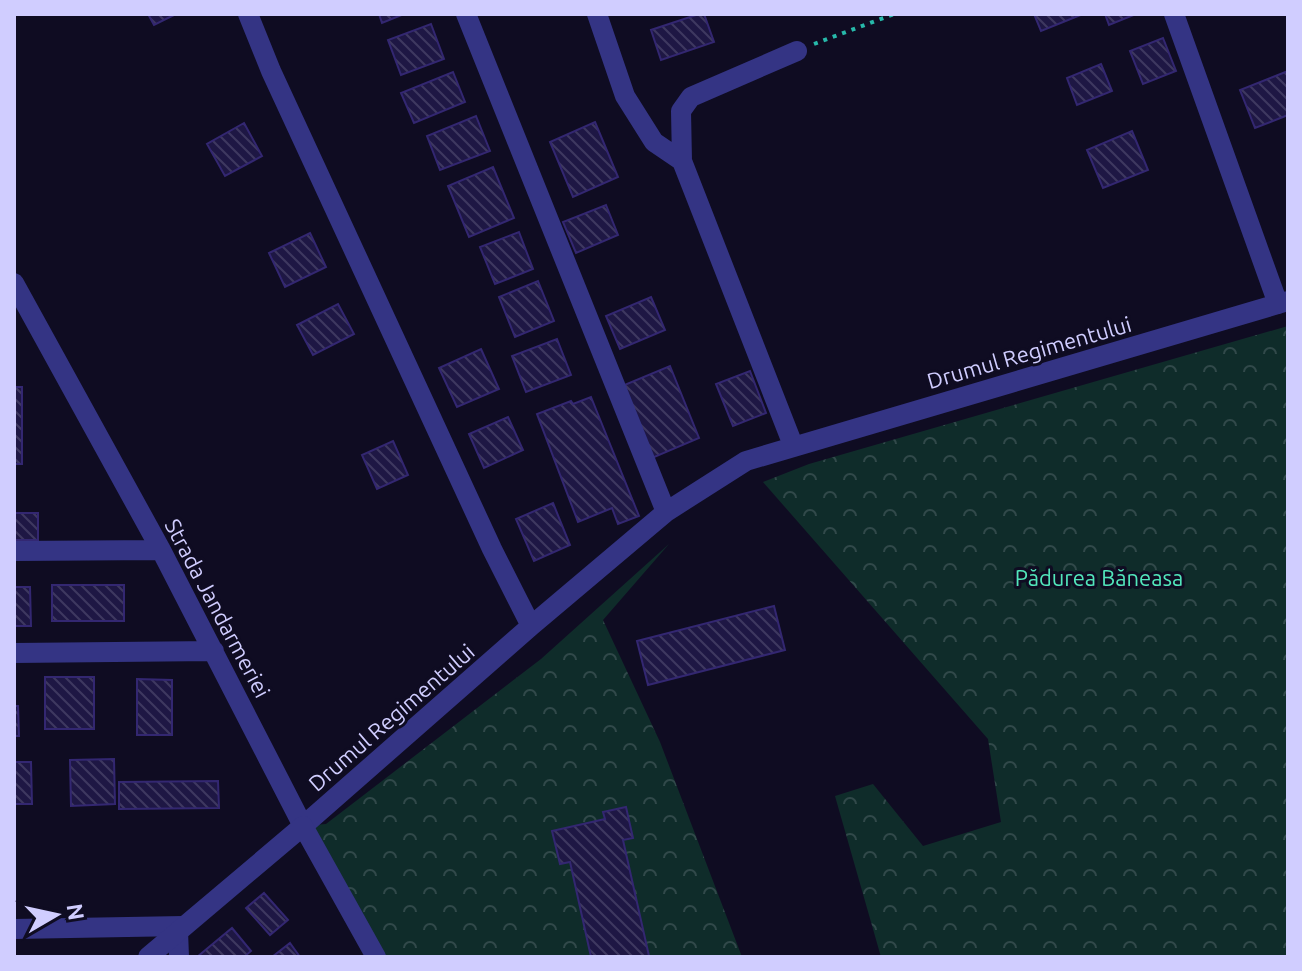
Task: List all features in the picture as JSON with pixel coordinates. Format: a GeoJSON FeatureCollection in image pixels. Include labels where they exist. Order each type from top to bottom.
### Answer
{"type":"FeatureCollection","features":[{"type":"Feature","properties":{"kind":"street"},"geometry":{"type":"LineString","coordinates":[[248,14],[278,86],[492,549],[531,626]]}},
{"type":"Feature","properties":{"kind":"street"},"geometry":{"type":"LineString","coordinates":[[466,14],[666,512]]}},
{"type":"Feature","properties":{"kind":"street"},"geometry":{"type":"LineString","coordinates":[[597,14],[625,96],[654,142],[682,161]]}},
{"type":"Feature","properties":{"kind":"street","name":"Drumul Regimentului"},"geometry":{"type":"LineString","coordinates":[[148,957],[666,512],[746,461],[1283,302],[1174,14]]}},
{"type":"Feature","properties":{"kind":"street"},"geometry":{"type":"LineString","coordinates":[[793,445],[682,161],[681,111],[691,97],[797,51]]}},
{"type":"Feature","properties":{"kind":"street","name":"Strada Jandarmeriei"},"geometry":{"type":"LineString","coordinates":[[14,283],[161,550],[303,826],[376,957]]}},
{"type":"Feature","properties":{"kind":"street"},"geometry":{"type":"LineString","coordinates":[[14,551],[161,550]]}},
{"type":"Feature","properties":{"kind":"street"},"geometry":{"type":"LineString","coordinates":[[14,653],[214,651]]}},
{"type":"Feature","properties":{"kind":"street"},"geometry":{"type":"LineString","coordinates":[[14,929],[181,929],[179,957]]}},
{"type":"Feature","properties":{"kind":"path"},"geometry":{"type":"LineString","coordinates":[[797,51],[894,14]]}},
{"type":"Feature","properties":{"kind":"green space","name":"Pădurea Băneasa"},"geometry":{"type":"Polygon","coordinates":[[[1288,326],[1288,957],[881,957],[835,796],[873,784],[923,846],[1001,822],[988,739],[763,482],[809,464],[1288,326]]]}},
{"type":"Feature","properties":{"kind":"green space"},"geometry":{"type":"Polygon","coordinates":[[[669,544],[603,620],[660,742],[742,957],[376,957],[303,826],[326,824],[541,659],[669,544]]]}},
{"type":"Feature","properties":{"kind":"building"},"geometry":{"type":"Polygon","coordinates":[[[148,14],[176,14],[154,25],[148,14]]]}},
{"type":"Feature","properties":{"kind":"building"},"geometry":{"type":"Polygon","coordinates":[[[379,14],[404,14],[382,23],[379,14]]]}},
{"type":"Feature","properties":{"kind":"building"},"geometry":{"type":"Polygon","coordinates":[[[704,14],[714,42],[661,60],[651,30],[704,14]]]}},
{"type":"Feature","properties":{"kind":"building"},"geometry":{"type":"Polygon","coordinates":[[[1034,14],[1083,14],[1041,31],[1034,14]]]}},
{"type":"Feature","properties":{"kind":"building"},"geometry":{"type":"Polygon","coordinates":[[[1105,14],[1136,14],[1109,25],[1105,14]]]}},
{"type":"Feature","properties":{"kind":"building"},"geometry":{"type":"Polygon","coordinates":[[[431,24],[444,59],[401,75],[388,40],[431,24]]]}},
{"type":"Feature","properties":{"kind":"building"},"geometry":{"type":"Polygon","coordinates":[[[1163,38],[1176,71],[1143,84],[1130,51],[1163,38]]]}},
{"type":"Feature","properties":{"kind":"building"},"geometry":{"type":"Polygon","coordinates":[[[1101,64],[1112,91],[1077,105],[1067,78],[1101,64]]]}},
{"type":"Feature","properties":{"kind":"building"},"geometry":{"type":"Polygon","coordinates":[[[1288,71],[1288,115],[1255,128],[1240,90],[1288,71]]]}},
{"type":"Feature","properties":{"kind":"building"},"geometry":{"type":"Polygon","coordinates":[[[453,72],[465,102],[414,123],[401,93],[453,72]]]}},
{"type":"Feature","properties":{"kind":"building"},"geometry":{"type":"Polygon","coordinates":[[[476,116],[490,151],[440,170],[427,136],[476,116]]]}},
{"type":"Feature","properties":{"kind":"building"},"geometry":{"type":"Polygon","coordinates":[[[595,122],[618,177],[573,197],[550,142],[595,122]]]}},
{"type":"Feature","properties":{"kind":"building"},"geometry":{"type":"Polygon","coordinates":[[[244,123],[262,156],[225,176],[207,144],[244,123]]]}},
{"type":"Feature","properties":{"kind":"building"},"geometry":{"type":"Polygon","coordinates":[[[1132,131],[1148,170],[1103,188],[1087,150],[1132,131]]]}},
{"type":"Feature","properties":{"kind":"building"},"geometry":{"type":"Polygon","coordinates":[[[493,167],[514,218],[469,237],[448,186],[493,167]]]}},
{"type":"Feature","properties":{"kind":"building"},"geometry":{"type":"Polygon","coordinates":[[[606,205],[618,235],[576,253],[563,222],[606,205]]]}},
{"type":"Feature","properties":{"kind":"building"},"geometry":{"type":"Polygon","coordinates":[[[519,232],[533,269],[495,284],[480,247],[519,232]]]}},
{"type":"Feature","properties":{"kind":"building"},"geometry":{"type":"Polygon","coordinates":[[[310,233],[326,267],[285,287],[269,253],[310,233]]]}},
{"type":"Feature","properties":{"kind":"building"},"geometry":{"type":"Polygon","coordinates":[[[538,281],[554,321],[515,337],[499,297],[538,281]]]}},
{"type":"Feature","properties":{"kind":"building"},"geometry":{"type":"Polygon","coordinates":[[[651,297],[665,330],[620,349],[606,316],[651,297]]]}},
{"type":"Feature","properties":{"kind":"building"},"geometry":{"type":"Polygon","coordinates":[[[338,304],[354,334],[313,355],[297,325],[338,304]]]}},
{"type":"Feature","properties":{"kind":"building"},"geometry":{"type":"Polygon","coordinates":[[[557,339],[571,375],[526,392],[512,356],[557,339]]]}},
{"type":"Feature","properties":{"kind":"building"},"geometry":{"type":"Polygon","coordinates":[[[481,349],[499,389],[457,407],[439,368],[481,349]]]}},
{"type":"Feature","properties":{"kind":"building"},"geometry":{"type":"Polygon","coordinates":[[[670,366],[699,438],[652,458],[622,386],[670,366]]]}},
{"type":"Feature","properties":{"kind":"building"},"geometry":{"type":"Polygon","coordinates":[[[750,371],[766,413],[733,426],[716,384],[750,371]]]}},
{"type":"Feature","properties":{"kind":"building"},"geometry":{"type":"Polygon","coordinates":[[[14,387],[22,387],[22,464],[14,464],[14,387]]]}},
{"type":"Feature","properties":{"kind":"building"},"geometry":{"type":"Polygon","coordinates":[[[591,397],[639,516],[618,524],[612,508],[578,522],[537,414],[591,397]]]}},
{"type":"Feature","properties":{"kind":"building"},"geometry":{"type":"Polygon","coordinates":[[[508,417],[523,450],[484,468],[469,434],[508,417]]]}},
{"type":"Feature","properties":{"kind":"building"},"geometry":{"type":"Polygon","coordinates":[[[393,441],[408,475],[377,489],[362,455],[393,441]]]}},
{"type":"Feature","properties":{"kind":"building"},"geometry":{"type":"Polygon","coordinates":[[[553,503],[570,545],[534,561],[516,519],[553,503]]]}},
{"type":"Feature","properties":{"kind":"building"},"geometry":{"type":"Polygon","coordinates":[[[14,513],[38,513],[38,540],[14,540],[14,513]]]}},
{"type":"Feature","properties":{"kind":"building"},"geometry":{"type":"Polygon","coordinates":[[[52,585],[124,585],[124,621],[52,621],[52,585]]]}},
{"type":"Feature","properties":{"kind":"building"},"geometry":{"type":"Polygon","coordinates":[[[14,587],[30,587],[31,626],[14,626],[14,587]]]}},
{"type":"Feature","properties":{"kind":"building"},"geometry":{"type":"Polygon","coordinates":[[[774,606],[785,650],[648,685],[637,641],[774,606]]]}},
{"type":"Feature","properties":{"kind":"building"},"geometry":{"type":"Polygon","coordinates":[[[45,677],[94,677],[94,729],[45,729],[45,677]]]}},
{"type":"Feature","properties":{"kind":"building"},"geometry":{"type":"Polygon","coordinates":[[[137,679],[172,680],[172,735],[137,735],[137,679]]]}},
{"type":"Feature","properties":{"kind":"building"},"geometry":{"type":"Polygon","coordinates":[[[14,706],[18,706],[19,736],[14,736],[14,706]]]}},
{"type":"Feature","properties":{"kind":"building"},"geometry":{"type":"Polygon","coordinates":[[[114,759],[115,804],[71,806],[70,760],[114,759]]]}},
{"type":"Feature","properties":{"kind":"building"},"geometry":{"type":"Polygon","coordinates":[[[14,762],[31,762],[32,804],[14,804],[14,762]]]}},
{"type":"Feature","properties":{"kind":"building"},"geometry":{"type":"Polygon","coordinates":[[[218,781],[219,808],[119,809],[119,782],[218,781]]]}},
{"type":"Feature","properties":{"kind":"building"},"geometry":{"type":"Polygon","coordinates":[[[626,807],[633,838],[623,840],[649,956],[591,957],[570,862],[560,864],[552,831],[605,819],[603,812],[626,807]]]}},
{"type":"Feature","properties":{"kind":"building"},"geometry":{"type":"Polygon","coordinates":[[[264,893],[288,920],[270,935],[246,908],[264,893]]]}},
{"type":"Feature","properties":{"kind":"building"},"geometry":{"type":"Polygon","coordinates":[[[232,928],[251,951],[244,957],[197,957],[232,928]]]}},
{"type":"Feature","properties":{"kind":"building"},"geometry":{"type":"Polygon","coordinates":[[[290,943],[300,957],[272,957],[290,943]]]}}]}
